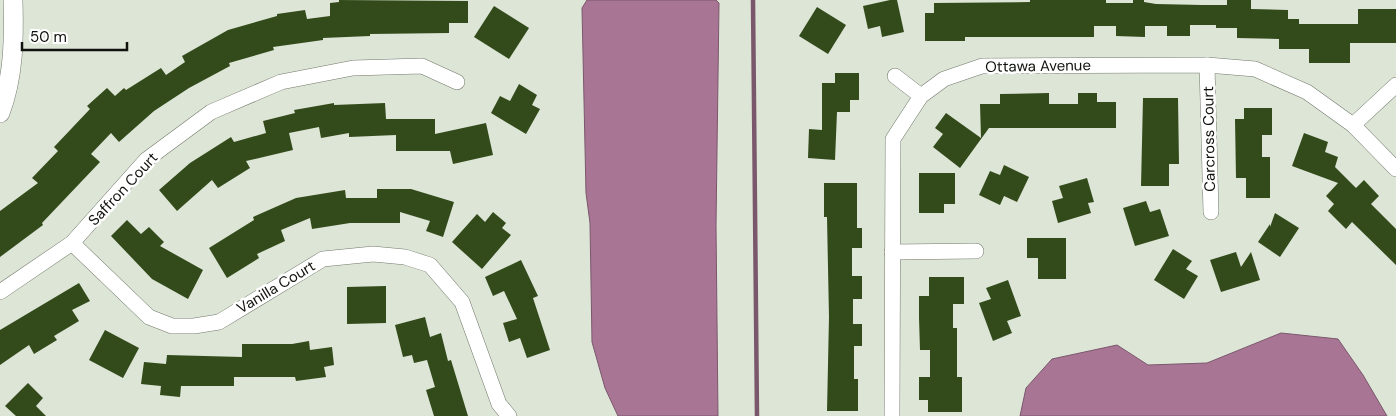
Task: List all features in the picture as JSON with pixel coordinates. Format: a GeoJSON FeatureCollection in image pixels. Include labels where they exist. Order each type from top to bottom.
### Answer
{"type":"FeatureCollection","features":[{"type":"Feature","properties":{"kind":"street"},"geometry":{"type":"LineString","coordinates":[[0,113],[9,89],[14,41],[13,0]]}},
{"type":"Feature","properties":{"kind":"street","name":"Saffron Court"},"geometry":{"type":"LineString","coordinates":[[0,292],[72,243],[146,160],[211,112],[281,82],[353,68],[422,66],[457,82]]}},
{"type":"Feature","properties":{"kind":"street","name":"Ottawa Avenue"},"geometry":{"type":"LineString","coordinates":[[892,416],[893,139],[921,96],[944,79],[982,66],[1207,66],[1255,69],[1307,92],[1353,125],[1396,169]]}},
{"type":"Feature","properties":{"kind":"street","name":"Carcross Court"},"geometry":{"type":"LineString","coordinates":[[1207,66],[1211,212]]}},
{"type":"Feature","properties":{"kind":"street"},"geometry":{"type":"LineString","coordinates":[[895,76],[921,96]]}},
{"type":"Feature","properties":{"kind":"street"},"geometry":{"type":"LineString","coordinates":[[1353,125],[1396,85]]}},
{"type":"Feature","properties":{"kind":"street","name":"Vanilla Court"},"geometry":{"type":"LineString","coordinates":[[72,243],[149,317],[172,326],[194,326],[219,322],[323,259],[373,254],[405,257],[430,265],[462,302],[499,404],[509,416]]}},
{"type":"Feature","properties":{"kind":"street"},"geometry":{"type":"LineString","coordinates":[[892,252],[976,251]]}},
{"type":"Feature","properties":{"kind":"shaded area"},"geometry":{"type":"Polygon","coordinates":[[[587,0],[716,0],[719,3],[716,225],[718,416],[618,416],[605,388],[592,342],[590,223],[586,193],[582,8],[587,0]]]}},
{"type":"Feature","properties":{"kind":"shaded area"},"geometry":{"type":"Polygon","coordinates":[[[1281,333],[1338,339],[1363,375],[1387,416],[1020,416],[1026,388],[1052,359],[1117,345],[1148,365],[1207,363],[1281,333]]]}},
{"type":"Feature","properties":{"kind":"building"},"geometry":{"type":"Polygon","coordinates":[[[339,0],[468,1],[468,23],[449,23],[449,33],[370,34],[370,36],[323,38],[323,40],[273,47],[274,50],[229,63],[230,66],[189,88],[154,111],[119,142],[111,133],[91,154],[100,162],[42,223],[43,225],[0,257],[0,211],[38,183],[32,178],[58,151],[54,147],[90,109],[87,106],[107,88],[115,96],[124,88],[126,90],[161,68],[166,75],[185,62],[182,56],[228,30],[277,16],[277,14],[305,10],[307,19],[330,16],[330,3],[339,2],[339,0]]]}},
{"type":"Feature","properties":{"kind":"building"},"geometry":{"type":"Polygon","coordinates":[[[897,0],[904,32],[882,37],[880,26],[868,29],[863,6],[897,0]]]}},
{"type":"Feature","properties":{"kind":"building"},"geometry":{"type":"Polygon","coordinates":[[[1030,0],[1106,0],[1106,3],[1133,3],[1133,0],[1144,0],[1144,2],[1156,4],[1227,5],[1227,0],[1251,0],[1251,9],[1288,10],[1288,19],[1299,19],[1299,24],[1358,24],[1358,9],[1396,9],[1396,43],[1350,43],[1350,63],[1309,63],[1309,49],[1279,49],[1279,39],[1237,38],[1237,28],[1216,28],[1216,25],[1190,25],[1190,36],[1167,36],[1167,26],[1145,26],[1145,37],[1116,36],[1116,26],[1094,26],[1094,37],[965,37],[965,41],[925,41],[925,13],[934,13],[934,3],[1030,2],[1030,0]]]}},
{"type":"Feature","properties":{"kind":"building"},"geometry":{"type":"Polygon","coordinates":[[[494,6],[529,28],[509,59],[474,37],[494,6]]]}},
{"type":"Feature","properties":{"kind":"building"},"geometry":{"type":"Polygon","coordinates":[[[817,7],[846,25],[828,54],[799,36],[817,7]]]}},
{"type":"Feature","properties":{"kind":"building"},"geometry":{"type":"Polygon","coordinates":[[[835,73],[859,73],[859,100],[850,100],[850,112],[837,112],[835,160],[808,158],[809,129],[822,130],[822,83],[835,83],[835,73]]]}},
{"type":"Feature","properties":{"kind":"building"},"geometry":{"type":"Polygon","coordinates":[[[519,84],[537,95],[532,105],[540,109],[526,134],[491,113],[500,96],[510,101],[519,84]]]}},
{"type":"Feature","properties":{"kind":"building"},"geometry":{"type":"Polygon","coordinates":[[[1049,93],[1049,104],[1078,104],[1078,93],[1097,93],[1097,102],[1116,102],[1116,128],[989,128],[960,168],[933,147],[943,134],[935,128],[946,113],[981,138],[980,104],[1000,104],[1000,94],[1049,93]]]}},
{"type":"Feature","properties":{"kind":"building"},"geometry":{"type":"Polygon","coordinates":[[[1143,98],[1178,98],[1179,164],[1169,164],[1169,186],[1141,186],[1143,98]]]}},
{"type":"Feature","properties":{"kind":"building"},"geometry":{"type":"Polygon","coordinates":[[[334,103],[334,105],[385,103],[386,119],[435,119],[435,134],[486,123],[493,155],[453,164],[450,151],[396,151],[396,135],[349,137],[349,133],[321,138],[319,127],[289,133],[293,150],[246,161],[250,168],[218,188],[212,180],[177,211],[159,190],[190,163],[231,137],[234,142],[266,133],[263,121],[295,113],[294,110],[334,103]]]}},
{"type":"Feature","properties":{"kind":"building"},"geometry":{"type":"Polygon","coordinates":[[[1244,108],[1272,108],[1272,135],[1262,135],[1262,157],[1270,157],[1270,198],[1246,198],[1246,178],[1236,178],[1235,119],[1244,119],[1244,108]]]}},
{"type":"Feature","properties":{"kind":"building"},"geometry":{"type":"Polygon","coordinates":[[[1304,133],[1328,142],[1325,152],[1338,157],[1335,167],[1356,188],[1364,180],[1379,196],[1371,204],[1396,229],[1396,265],[1352,222],[1346,229],[1328,211],[1334,204],[1326,196],[1338,183],[1292,166],[1304,133]]]}},
{"type":"Feature","properties":{"kind":"building"},"geometry":{"type":"Polygon","coordinates":[[[1004,165],[1029,177],[1017,202],[1004,196],[1000,205],[979,195],[990,171],[1000,175],[1004,165]]]}},
{"type":"Feature","properties":{"kind":"building"},"geometry":{"type":"Polygon","coordinates":[[[919,173],[955,173],[955,204],[944,204],[944,213],[919,213],[919,173]]]}},
{"type":"Feature","properties":{"kind":"building"},"geometry":{"type":"Polygon","coordinates":[[[1087,178],[1094,202],[1088,203],[1091,213],[1058,223],[1052,201],[1063,198],[1059,186],[1087,178]]]}},
{"type":"Feature","properties":{"kind":"building"},"geometry":{"type":"Polygon","coordinates":[[[824,183],[857,183],[857,228],[862,228],[862,248],[852,248],[852,276],[862,276],[862,299],[853,299],[853,324],[862,324],[862,346],[854,346],[854,379],[858,379],[858,411],[827,411],[829,317],[827,217],[824,217],[824,183]]]}},
{"type":"Feature","properties":{"kind":"building"},"geometry":{"type":"Polygon","coordinates":[[[377,189],[411,189],[454,202],[443,237],[426,231],[430,221],[400,212],[400,223],[350,223],[312,229],[310,218],[281,230],[285,241],[257,254],[259,258],[227,278],[209,248],[254,220],[253,217],[296,198],[345,190],[346,198],[377,198],[377,189]]]}},
{"type":"Feature","properties":{"kind":"building"},"geometry":{"type":"Polygon","coordinates":[[[1146,201],[1150,212],[1160,209],[1169,236],[1135,246],[1123,208],[1146,201]]]}},
{"type":"Feature","properties":{"kind":"building"},"geometry":{"type":"Polygon","coordinates":[[[493,212],[506,223],[502,228],[511,235],[482,269],[452,242],[477,214],[485,222],[493,212]]]}},
{"type":"Feature","properties":{"kind":"building"},"geometry":{"type":"Polygon","coordinates":[[[1275,213],[1299,228],[1280,257],[1258,242],[1270,224],[1270,227],[1275,213]]]}},
{"type":"Feature","properties":{"kind":"building"},"geometry":{"type":"Polygon","coordinates":[[[127,220],[141,234],[149,227],[164,242],[160,246],[203,270],[188,299],[152,279],[111,236],[127,220]]]}},
{"type":"Feature","properties":{"kind":"building"},"geometry":{"type":"Polygon","coordinates":[[[1027,238],[1066,238],[1066,279],[1038,279],[1038,258],[1027,258],[1027,238]]]}},
{"type":"Feature","properties":{"kind":"building"},"geometry":{"type":"Polygon","coordinates":[[[1173,249],[1192,261],[1186,269],[1198,276],[1184,299],[1154,280],[1173,249]]]}},
{"type":"Feature","properties":{"kind":"building"},"geometry":{"type":"Polygon","coordinates":[[[1236,252],[1241,267],[1251,252],[1260,280],[1221,292],[1210,260],[1236,252]]]}},
{"type":"Feature","properties":{"kind":"building"},"geometry":{"type":"Polygon","coordinates":[[[521,260],[538,296],[533,298],[550,350],[527,358],[520,338],[509,342],[503,323],[517,319],[504,291],[493,296],[485,277],[521,260]]]}},
{"type":"Feature","properties":{"kind":"building"},"geometry":{"type":"Polygon","coordinates":[[[929,277],[964,277],[964,304],[953,304],[953,328],[957,328],[957,377],[962,377],[962,412],[928,412],[928,400],[919,400],[919,377],[930,377],[930,350],[920,350],[919,318],[919,296],[929,296],[929,277]]]}},
{"type":"Feature","properties":{"kind":"building"},"geometry":{"type":"Polygon","coordinates":[[[1008,280],[1021,316],[1007,321],[1012,333],[993,341],[979,303],[991,299],[986,288],[1008,280]]]}},
{"type":"Feature","properties":{"kind":"building"},"geometry":{"type":"Polygon","coordinates":[[[79,283],[90,301],[72,310],[79,321],[54,336],[57,340],[34,354],[29,345],[0,365],[0,330],[79,283]]]}},
{"type":"Feature","properties":{"kind":"building"},"geometry":{"type":"Polygon","coordinates":[[[386,286],[386,323],[347,324],[347,287],[386,286]]]}},
{"type":"Feature","properties":{"kind":"building"},"geometry":{"type":"Polygon","coordinates":[[[425,317],[430,337],[441,333],[448,361],[451,360],[468,416],[434,416],[426,390],[435,387],[427,360],[414,363],[412,355],[403,357],[395,325],[425,317]]]}},
{"type":"Feature","properties":{"kind":"building"},"geometry":{"type":"Polygon","coordinates":[[[105,330],[139,348],[123,378],[89,360],[105,330]]]}},
{"type":"Feature","properties":{"kind":"building"},"geometry":{"type":"Polygon","coordinates":[[[309,341],[310,350],[332,347],[334,365],[324,367],[326,377],[296,381],[295,377],[234,377],[234,386],[181,386],[180,397],[160,395],[161,386],[141,384],[144,362],[166,364],[167,355],[242,357],[242,344],[292,344],[309,341]]]}},
{"type":"Feature","properties":{"kind":"building"},"geometry":{"type":"Polygon","coordinates":[[[28,383],[43,398],[36,406],[46,416],[16,416],[5,406],[28,383]]]}},
{"type":"Feature","properties":{"kind":"waterway"},"geometry":{"type":"LineString","coordinates":[[753,0],[757,416]]}}]}
